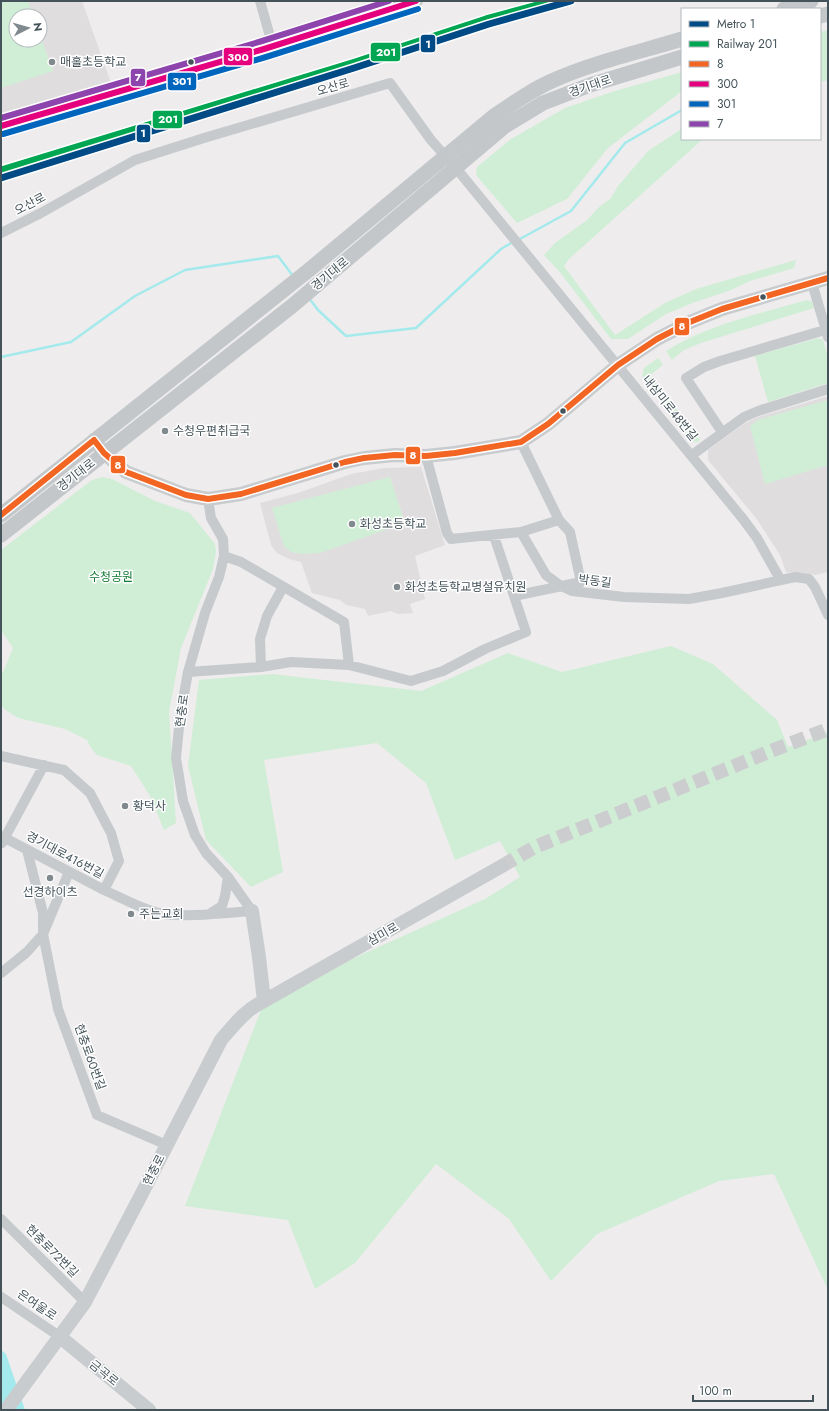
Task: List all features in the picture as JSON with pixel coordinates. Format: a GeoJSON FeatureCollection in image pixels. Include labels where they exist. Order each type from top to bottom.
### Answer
{"type":"FeatureCollection","features":[{"type":"Feature","properties":{"kind":"main road"},"geometry":{"type":"LineString","coordinates":[[787,8],[811,1]]}},
{"type":"Feature","properties":{"kind":"main road","name":"경기대로"},"geometry":{"type":"LineString","coordinates":[[1,514],[309,270],[494,116],[525,95],[554,80],[593,66],[681,39]]}},
{"type":"Feature","properties":{"kind":"main road","name":"경기대로"},"geometry":{"type":"LineString","coordinates":[[1,535],[292,306],[505,126],[543,103],[590,85],[681,57]]}},
{"type":"Feature","properties":{"kind":"street"},"geometry":{"type":"LineString","coordinates":[[260,1],[273,47]]}},
{"type":"Feature","properties":{"kind":"street"},"geometry":{"type":"LineString","coordinates":[[1,126],[273,47],[416,1]]}},
{"type":"Feature","properties":{"kind":"street","name":"오산로"},"geometry":{"type":"LineString","coordinates":[[1,234],[41,214],[135,160],[390,83],[431,140],[446,156]]}},
{"type":"Feature","properties":{"kind":"street","name":"내삼미로48번길"},"geometry":{"type":"LineString","coordinates":[[446,156],[692,455],[757,538],[780,579]]}},
{"type":"Feature","properties":{"kind":"street"},"geometry":{"type":"LineString","coordinates":[[94,440],[104,453],[126,472],[186,495],[208,499],[241,494],[345,462],[364,458],[395,455],[426,456],[455,453],[521,442],[548,424],[618,365],[657,339],[690,322],[722,309],[828,278]]}},
{"type":"Feature","properties":{"kind":"street"},"geometry":{"type":"LineString","coordinates":[[722,432],[686,378],[704,367],[720,361],[827,332],[812,282]]}},
{"type":"Feature","properties":{"kind":"street"},"geometry":{"type":"LineString","coordinates":[[692,455],[744,417],[758,411],[828,389]]}},
{"type":"Feature","properties":{"kind":"street"},"geometry":{"type":"LineString","coordinates":[[514,596],[581,582],[570,532],[559,520],[521,442]]}},
{"type":"Feature","properties":{"kind":"street"},"geometry":{"type":"LineString","coordinates":[[426,456],[446,533],[451,540],[521,532],[559,520]]}},
{"type":"Feature","properties":{"kind":"street","name":"현충로"},"geometry":{"type":"LineString","coordinates":[[208,499],[211,518],[223,539],[224,556],[219,577],[205,613],[188,672],[180,717],[176,758],[183,801],[196,835],[206,853],[228,877],[252,911]]}},
{"type":"Feature","properties":{"kind":"street","name":"박동길"},"geometry":{"type":"LineString","coordinates":[[521,532],[546,574],[561,586],[572,591],[624,597],[684,599],[722,593],[780,579],[795,577],[809,579],[815,587],[828,615]]}},
{"type":"Feature","properties":{"kind":"street"},"geometry":{"type":"LineString","coordinates":[[188,672],[261,667],[291,662],[349,665],[411,681],[443,671],[526,632],[494,536]]}},
{"type":"Feature","properties":{"kind":"street"},"geometry":{"type":"LineString","coordinates":[[224,556],[241,562],[344,622],[349,665]]}},
{"type":"Feature","properties":{"kind":"street"},"geometry":{"type":"LineString","coordinates":[[261,667],[260,639],[267,616],[283,587]]}},
{"type":"Feature","properties":{"kind":"street","name":"경기대로416번길"},"geometry":{"type":"LineString","coordinates":[[1,756],[64,770],[90,793],[111,833],[119,861],[104,890],[27,850],[2,839]]}},
{"type":"Feature","properties":{"kind":"street"},"geometry":{"type":"LineString","coordinates":[[2,839],[44,765]]}},
{"type":"Feature","properties":{"kind":"street","name":"현충로60번길"},"geometry":{"type":"LineString","coordinates":[[27,850],[43,913],[43,934],[58,1009],[96,1115],[167,1145]]}},
{"type":"Feature","properties":{"kind":"street","name":"삼미로"},"geometry":{"type":"LineString","coordinates":[[264,1001],[502,866]]}},
{"type":"Feature","properties":{"kind":"street"},"geometry":{"type":"LineString","coordinates":[[1,973],[27,952],[43,934],[69,872]]}},
{"type":"Feature","properties":{"kind":"street"},"geometry":{"type":"LineString","coordinates":[[211,913],[222,906],[228,877]]}},
{"type":"Feature","properties":{"kind":"street"},"geometry":{"type":"LineString","coordinates":[[104,890],[136,905],[159,913],[186,915],[252,911],[264,1001]]}},
{"type":"Feature","properties":{"kind":"street","name":"현충로"},"geometry":{"type":"LineString","coordinates":[[6,1410],[84,1302],[221,1040],[240,1018],[254,1006],[264,1001]]}},
{"type":"Feature","properties":{"kind":"street","name":"현충로72번길"},"geometry":{"type":"LineString","coordinates":[[1,1219],[84,1302]]}},
{"type":"Feature","properties":{"kind":"street","name":"은여울로"},"geometry":{"type":"LineString","coordinates":[[1,1297],[55,1341]]}},
{"type":"Feature","properties":{"kind":"street","name":"금곡로"},"geometry":{"type":"LineString","coordinates":[[55,1341],[149,1410]]}},
{"type":"Feature","properties":{"kind":"shaded area","name":"매홀초등학교"},"geometry":{"type":"Polygon","coordinates":[[[1,1],[82,1],[111,83],[1,117],[1,1]]]}},
{"type":"Feature","properties":{"kind":"shaded area"},"geometry":{"type":"Polygon","coordinates":[[[828,396],[828,572],[815,575],[786,572],[780,555],[756,518],[708,460],[708,450],[745,423],[758,417],[828,396]]]}},
{"type":"Feature","properties":{"kind":"shaded area","name":"화성초등학교"},"geometry":{"type":"Polygon","coordinates":[[[421,467],[445,545],[415,556],[425,599],[410,604],[413,613],[398,614],[391,611],[368,616],[365,609],[346,605],[340,600],[312,593],[301,562],[289,559],[277,553],[271,545],[260,503],[298,493],[351,474],[384,468],[421,467]]]}},
{"type":"Feature","properties":{"kind":"green space"},"geometry":{"type":"Polygon","coordinates":[[[1,1],[28,1],[30,8],[8,8],[8,48],[45,48],[53,71],[1,88],[1,1]]]}},
{"type":"Feature","properties":{"kind":"green space"},"geometry":{"type":"Polygon","coordinates":[[[828,30],[828,80],[821,82],[821,32],[828,30]]]}},
{"type":"Feature","properties":{"kind":"green space"},"geometry":{"type":"Polygon","coordinates":[[[681,72],[681,92],[608,148],[567,199],[517,223],[476,175],[477,167],[511,139],[565,108],[615,91],[681,72]]]}},
{"type":"Feature","properties":{"kind":"green space"},"geometry":{"type":"Polygon","coordinates":[[[681,128],[681,140],[702,140],[569,259],[564,266],[615,335],[665,303],[696,289],[796,260],[794,268],[750,281],[731,290],[695,302],[666,314],[628,339],[611,339],[559,271],[544,255],[555,243],[587,220],[599,207],[611,198],[618,186],[648,151],[681,128]]]}},
{"type":"Feature","properties":{"kind":"green space"},"geometry":{"type":"Polygon","coordinates":[[[807,300],[812,302],[814,308],[701,343],[684,350],[672,360],[666,351],[699,334],[717,327],[807,300]]]}},
{"type":"Feature","properties":{"kind":"green space"},"geometry":{"type":"Polygon","coordinates":[[[818,338],[823,340],[828,357],[828,383],[768,402],[755,356],[818,338]]]}},
{"type":"Feature","properties":{"kind":"green space"},"geometry":{"type":"Polygon","coordinates":[[[658,358],[663,365],[650,375],[700,440],[697,442],[691,441],[642,376],[644,368],[658,358]]]}},
{"type":"Feature","properties":{"kind":"green space"},"geometry":{"type":"Polygon","coordinates":[[[828,400],[828,465],[765,484],[750,426],[758,420],[828,400]]]}},
{"type":"Feature","properties":{"kind":"green space","name":"수청공원"},"geometry":{"type":"Polygon","coordinates":[[[102,477],[112,479],[155,501],[190,513],[215,544],[216,552],[213,569],[181,648],[169,712],[176,823],[164,830],[150,796],[131,766],[97,755],[87,740],[65,729],[18,718],[4,709],[1,704],[1,677],[13,648],[1,630],[1,550],[92,480],[102,477]]]}},
{"type":"Feature","properties":{"kind":"green space"},"geometry":{"type":"Polygon","coordinates":[[[390,477],[405,523],[320,553],[302,554],[291,552],[284,546],[272,508],[390,477]]]}},
{"type":"Feature","properties":{"kind":"green space"},"geometry":{"type":"Polygon","coordinates":[[[671,646],[713,664],[777,720],[788,747],[828,732],[828,1287],[826,1286],[774,1174],[719,1181],[597,1234],[551,1281],[509,1219],[436,1164],[355,1263],[315,1289],[288,1220],[185,1206],[261,1010],[352,959],[485,899],[520,877],[500,841],[455,860],[426,783],[377,743],[264,760],[283,872],[251,887],[206,840],[188,766],[199,680],[272,674],[421,691],[508,653],[562,672],[671,646]]]}},
{"type":"Feature","properties":{"kind":"water"},"geometry":{"type":"Polygon","coordinates":[[[1,1350],[6,1354],[25,1410],[1,1410],[1,1350]]]}},
{"type":"Feature","properties":{"kind":"waterway"},"geometry":{"type":"LineString","coordinates":[[518,240],[571,211],[625,143],[681,111]]}},
{"type":"Feature","properties":{"kind":"waterway"},"geometry":{"type":"LineString","coordinates":[[309,298],[318,310],[346,336],[416,328],[501,249],[513,242]]}},
{"type":"Feature","properties":{"kind":"waterway"},"geometry":{"type":"LineString","coordinates":[[1,357],[71,342],[135,296],[185,270],[278,256],[293,276]]}},
{"type":"Feature","properties":{"kind":"tunnel"},"geometry":{"type":"LineString","coordinates":[[502,866],[535,847],[828,729]]}},
{"type":"Feature","properties":{"kind":"metro line","name":"1"},"geometry":{"type":"LineString","coordinates":[[1,178],[354,68],[489,24],[571,1]]}},
{"type":"Feature","properties":{"kind":"rail line","name":"201"},"geometry":{"type":"LineString","coordinates":[[1,170],[355,62],[486,19],[552,1]]}},
{"type":"Feature","properties":{"kind":"transit line","name":"7"},"geometry":{"type":"LineString","coordinates":[[1,118],[262,41],[389,1]]}},
{"type":"Feature","properties":{"kind":"transit line","name":"300"},"geometry":{"type":"LineString","coordinates":[[1,126],[264,49],[416,1]]}},
{"type":"Feature","properties":{"kind":"transit line","name":"301"},"geometry":{"type":"LineString","coordinates":[[3,134],[266,57],[418,9]]}},
{"type":"Feature","properties":{"kind":"transit line","name":"8"},"geometry":{"type":"LineString","coordinates":[[1,515],[94,440],[104,453],[126,472],[186,495],[208,499],[241,494],[345,462],[364,458],[395,455],[426,456],[455,453],[521,442],[548,424],[618,365],[657,339],[690,322],[722,309],[828,278]]}},
{"type":"Feature","properties":{"kind":"place","name":"매홀초등학교"},"geometry":{"type":"Point","coordinates":[52,62]}},
{"type":"Feature","properties":{"kind":"place","name":"수청우편취급국"},"geometry":{"type":"Point","coordinates":[165,431]}},
{"type":"Feature","properties":{"kind":"place","name":"화성초등학교"},"geometry":{"type":"Point","coordinates":[352,524]}},
{"type":"Feature","properties":{"kind":"place","name":"화성초등학교병설유치원"},"geometry":{"type":"Point","coordinates":[397,587]}},
{"type":"Feature","properties":{"kind":"place","name":"황덕사"},"geometry":{"type":"Point","coordinates":[125,806]}},
{"type":"Feature","properties":{"kind":"place","name":"선경하이츠"},"geometry":{"type":"Point","coordinates":[50,878]}},
{"type":"Feature","properties":{"kind":"place","name":"주는교회"},"geometry":{"type":"Point","coordinates":[131,914]}}]}
